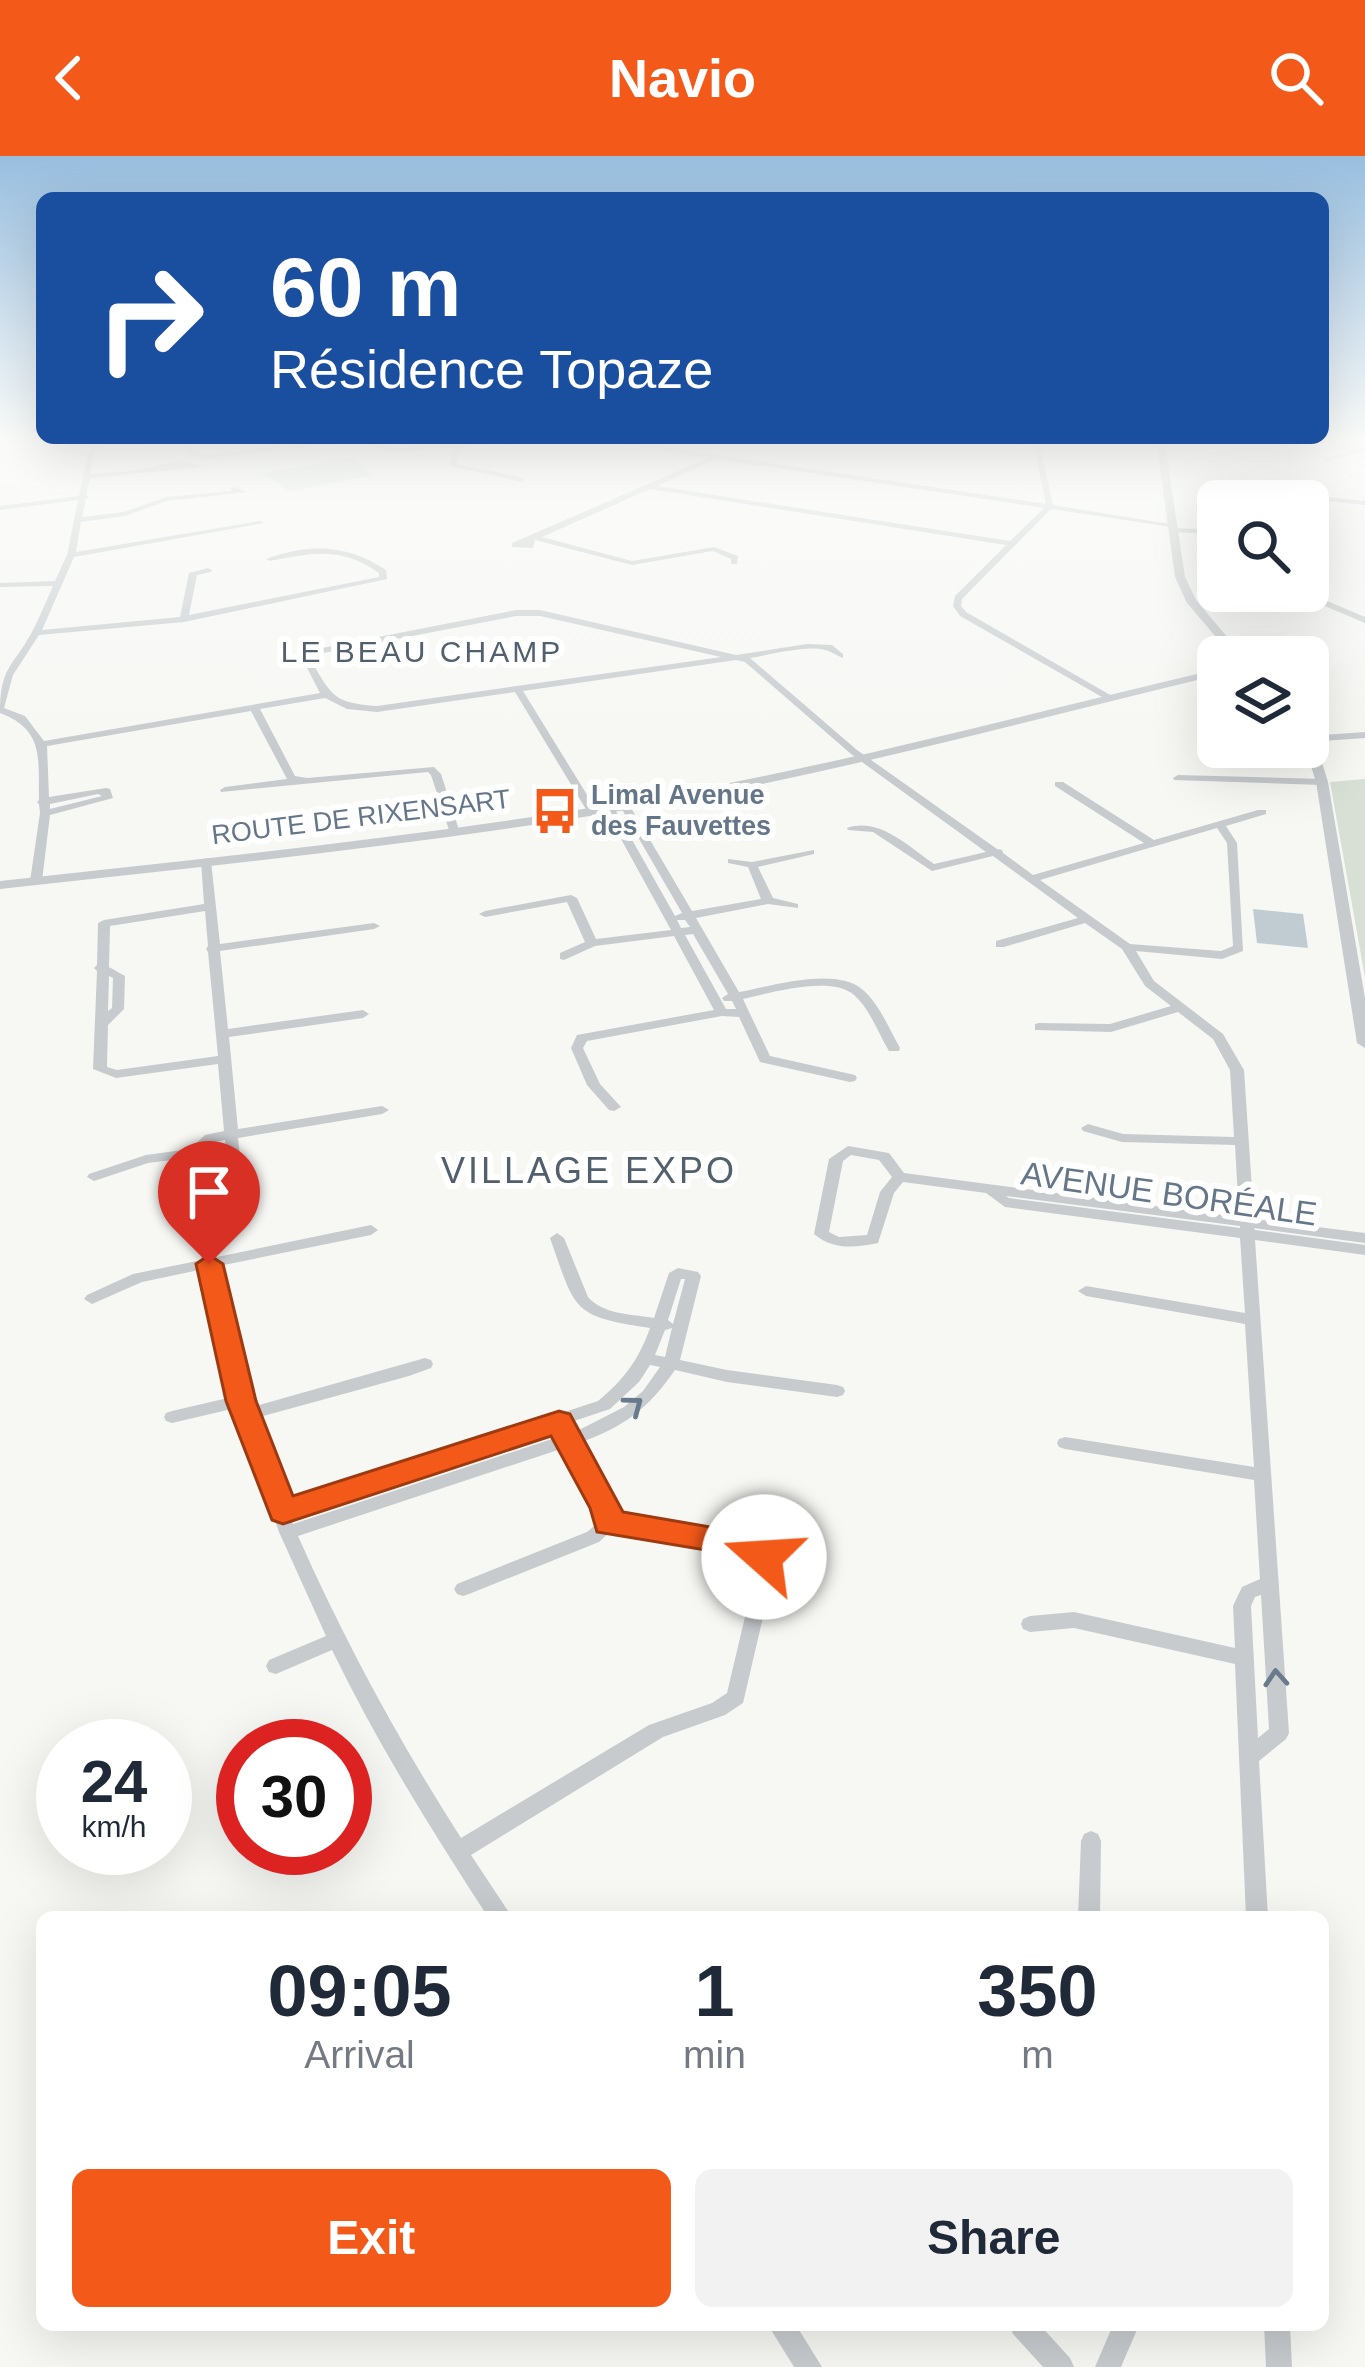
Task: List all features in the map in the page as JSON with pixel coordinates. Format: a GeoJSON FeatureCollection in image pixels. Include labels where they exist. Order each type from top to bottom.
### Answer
{"type":"FeatureCollection","features":[{"type":"Feature","properties":{"kind":"street"},"geometry":{"type":"LineString","coordinates":[[37,881],[42,744],[22,718],[0,709],[8,675],[36,633],[75,540]]}},
{"type":"Feature","properties":{"kind":"street"},"geometry":{"type":"LineString","coordinates":[[71,555],[159,540]]}},
{"type":"Feature","properties":{"kind":"street"},"geometry":{"type":"LineString","coordinates":[[539,540],[632,563],[714,549],[735,557],[734,562]]}},
{"type":"Feature","properties":{"kind":"street"},"geometry":{"type":"LineString","coordinates":[[989,540],[1013,544]]}},
{"type":"Feature","properties":{"kind":"street"},"geometry":{"type":"LineString","coordinates":[[1017,540],[958,598],[958,610],[1109,698]]}},
{"type":"Feature","properties":{"kind":"street"},"geometry":{"type":"LineString","coordinates":[[1175,540],[1180,577],[1191,602],[1221,636]]}},
{"type":"Feature","properties":{"kind":"street"},"geometry":{"type":"LineString","coordinates":[[36,633],[184,620],[383,579],[383,572],[359,554],[346,551],[270,560]]}},
{"type":"Feature","properties":{"kind":"street"},"geometry":{"type":"LineString","coordinates":[[184,620],[193,573],[208,570]]}},
{"type":"Feature","properties":{"kind":"street"},"geometry":{"type":"LineString","coordinates":[[0,585],[59,583]]}},
{"type":"Feature","properties":{"kind":"street"},"geometry":{"type":"LineString","coordinates":[[1329,605],[1365,620]]}},
{"type":"Feature","properties":{"kind":"street"},"geometry":{"type":"LineString","coordinates":[[840,656],[830,647],[813,646],[744,658],[377,709],[350,707],[326,695],[308,662],[315,652],[517,613],[545,614],[744,658],[864,756],[1127,947],[1149,983],[1218,1037],[1232,1057],[1238,1078],[1279,1733],[1249,1757]]}},
{"type":"Feature","properties":{"kind":"street"},"geometry":{"type":"LineString","coordinates":[[701,664],[705,651]]}},
{"type":"Feature","properties":{"kind":"street","name":"ROUTE DE RIXENSART"},"geometry":{"type":"LineString","coordinates":[[0,885],[626,806],[864,756],[1197,677]]}},
{"type":"Feature","properties":{"kind":"street"},"geometry":{"type":"LineString","coordinates":[[518,690],[592,811]]}},
{"type":"Feature","properties":{"kind":"street"},"geometry":{"type":"LineString","coordinates":[[42,744],[326,695]]}},
{"type":"Feature","properties":{"kind":"street"},"geometry":{"type":"LineString","coordinates":[[254,707],[291,778],[298,781]]}},
{"type":"Feature","properties":{"kind":"street"},"geometry":{"type":"LineString","coordinates":[[1329,737],[1365,735]]}},
{"type":"Feature","properties":{"kind":"street"},"geometry":{"type":"LineString","coordinates":[[1318,768],[1365,1043]]}},
{"type":"Feature","properties":{"kind":"street"},"geometry":{"type":"LineString","coordinates":[[225,790],[430,769],[436,774],[454,830]]}},
{"type":"Feature","properties":{"kind":"street"},"geometry":{"type":"LineString","coordinates":[[1178,778],[1322,782]]}},
{"type":"Feature","properties":{"kind":"street"},"geometry":{"type":"LineString","coordinates":[[1059,784],[1152,843]]}},
{"type":"Feature","properties":{"kind":"street"},"geometry":{"type":"LineString","coordinates":[[98,791],[106,791],[108,798],[43,807],[98,791]]}},
{"type":"Feature","properties":{"kind":"street"},"geometry":{"type":"LineString","coordinates":[[626,806],[736,997],[764,1066],[850,1078]]}},
{"type":"Feature","properties":{"kind":"street"},"geometry":{"type":"LineString","coordinates":[[609,808],[720,1006],[743,1014]]}},
{"type":"Feature","properties":{"kind":"street"},"geometry":{"type":"LineString","coordinates":[[1034,878],[1262,812]]}},
{"type":"Feature","properties":{"kind":"street"},"geometry":{"type":"LineString","coordinates":[[852,828],[868,822],[932,875],[998,852]]}},
{"type":"Feature","properties":{"kind":"street"},"geometry":{"type":"LineString","coordinates":[[1127,947],[1222,955],[1239,948],[1232,839],[1220,825]]}},
{"type":"Feature","properties":{"kind":"street"},"geometry":{"type":"LineString","coordinates":[[732,861],[752,865],[810,852]]}},
{"type":"Feature","properties":{"kind":"street"},"geometry":{"type":"LineString","coordinates":[[203,1218],[236,1185],[206,861]]}},
{"type":"Feature","properties":{"kind":"street"},"geometry":{"type":"LineString","coordinates":[[752,865],[767,902]]}},
{"type":"Feature","properties":{"kind":"street"},"geometry":{"type":"LineString","coordinates":[[569,882],[571,898],[592,943]]}},
{"type":"Feature","properties":{"kind":"street"},"geometry":{"type":"LineString","coordinates":[[485,914],[571,898]]}},
{"type":"Feature","properties":{"kind":"street"},"geometry":{"type":"LineString","coordinates":[[671,918],[767,902],[794,906]]}},
{"type":"Feature","properties":{"kind":"street"},"geometry":{"type":"LineString","coordinates":[[210,907],[104,923],[100,1069],[105,1073],[223,1059]]}},
{"type":"Feature","properties":{"kind":"street"},"geometry":{"type":"LineString","coordinates":[[1000,944],[1089,918]]}},
{"type":"Feature","properties":{"kind":"street"},"geometry":{"type":"LineString","coordinates":[[212,949],[374,926]]}},
{"type":"Feature","properties":{"kind":"street"},"geometry":{"type":"LineString","coordinates":[[564,956],[592,943],[695,930]]}},
{"type":"Feature","properties":{"kind":"street"},"geometry":{"type":"LineString","coordinates":[[614,1107],[594,1084],[580,1055],[582,1038],[720,1006],[736,997],[846,982],[859,992],[894,1048]]}},
{"type":"Feature","properties":{"kind":"street"},"geometry":{"type":"LineString","coordinates":[[1039,1027],[1111,1028],[1180,1007]]}},
{"type":"Feature","properties":{"kind":"street"},"geometry":{"type":"LineString","coordinates":[[222,1034],[362,1014]]}},
{"type":"Feature","properties":{"kind":"street"},"geometry":{"type":"LineString","coordinates":[[94,1177],[146,1160],[194,1153],[210,1138],[382,1110]]}},
{"type":"Feature","properties":{"kind":"street"},"geometry":{"type":"LineString","coordinates":[[1088,1128],[1122,1138],[1240,1141]]}},
{"type":"Feature","properties":{"kind":"street"},"geometry":{"type":"LineString","coordinates":[[854,1150],[880,1155],[901,1177],[887,1192],[874,1240],[837,1242],[820,1234],[840,1154],[854,1150]]}},
{"type":"Feature","properties":{"kind":"street"},"geometry":{"type":"LineString","coordinates":[[194,1153],[209,1264],[244,1408],[286,1522],[337,1640],[496,1911]]}},
{"type":"Feature","properties":{"kind":"street","name":"AVENUE BORÉALE"},"geometry":{"type":"LineString","coordinates":[[901,1177],[989,1188],[1005,1202],[1365,1238]]}},
{"type":"Feature","properties":{"kind":"street","name":"AVENUE BORÉALE"},"geometry":{"type":"LineString","coordinates":[[1247,1228],[1365,1250]]}},
{"type":"Feature","properties":{"kind":"street"},"geometry":{"type":"LineString","coordinates":[[92,1299],[138,1278],[371,1230]]}},
{"type":"Feature","properties":{"kind":"street"},"geometry":{"type":"LineString","coordinates":[[557,1238],[575,1295],[587,1308],[602,1316],[681,1328]]}},
{"type":"Feature","properties":{"kind":"street"},"geometry":{"type":"LineString","coordinates":[[286,1522],[630,1411],[671,1364],[694,1282],[687,1272],[674,1277],[649,1359],[635,1379],[563,1431]]}},
{"type":"Feature","properties":{"kind":"street"},"geometry":{"type":"LineString","coordinates":[[1086,1291],[1252,1320]]}},
{"type":"Feature","properties":{"kind":"street"},"geometry":{"type":"LineString","coordinates":[[649,1359],[837,1391]]}},
{"type":"Feature","properties":{"kind":"street"},"geometry":{"type":"LineString","coordinates":[[172,1417],[244,1408],[394,1376],[425,1364]]}},
{"type":"Feature","properties":{"kind":"street"},"geometry":{"type":"LineString","coordinates":[[563,1431],[606,1508],[609,1523]]}},
{"type":"Feature","properties":{"kind":"street"},"geometry":{"type":"LineString","coordinates":[[1065,1443],[1262,1475]]}},
{"type":"Feature","properties":{"kind":"street"},"geometry":{"type":"LineString","coordinates":[[609,1523],[763,1547]]}},
{"type":"Feature","properties":{"kind":"street"},"geometry":{"type":"LineString","coordinates":[[464,1589],[593,1537],[609,1523]]}},
{"type":"Feature","properties":{"kind":"street"},"geometry":{"type":"LineString","coordinates":[[459,1851],[656,1731],[677,1720],[722,1713],[736,1697],[766,1567],[763,1547],[782,1524]]}},
{"type":"Feature","properties":{"kind":"street"},"geometry":{"type":"LineString","coordinates":[[1257,1911],[1244,1598],[1268,1584]]}},
{"type":"Feature","properties":{"kind":"street"},"geometry":{"type":"LineString","coordinates":[[1030,1624],[1074,1620],[1244,1658]]}},
{"type":"Feature","properties":{"kind":"street"},"geometry":{"type":"LineString","coordinates":[[276,1666],[337,1640]]}},
{"type":"Feature","properties":{"kind":"street"},"geometry":{"type":"LineString","coordinates":[[1088,1911],[1090,1841]]}},
{"type":"Feature","properties":{"kind":"street"},"geometry":{"type":"LineString","coordinates":[[790,2331],[809,2367]]}},
{"type":"Feature","properties":{"kind":"street"},"geometry":{"type":"LineString","coordinates":[[1027,2331],[1060,2367]]}},
{"type":"Feature","properties":{"kind":"street"},"geometry":{"type":"LineString","coordinates":[[1108,2367],[1123,2331]]}},
{"type":"Feature","properties":{"kind":"street"},"geometry":{"type":"LineString","coordinates":[[1277,2331],[1279,2367]]}},
{"type":"Feature","properties":{"kind":"shaded area"},"geometry":{"type":"Polygon","coordinates":[[[1365,779],[1365,977],[1330,782],[1365,779]]]}},
{"type":"Feature","properties":{"kind":"shaded area"},"geometry":{"type":"Polygon","coordinates":[[[1253,909],[1303,914],[1308,948],[1257,943],[1253,909]]]}},
{"type":"Feature","properties":{"kind":"place","name":"Limal Avenue des Fauvettes"},"geometry":{"type":"Point","coordinates":[555,811]}},
{"type":"Feature","properties":{"kind":"district","name":"LE BEAU CHAMP"},"geometry":{"type":"Point","coordinates":[422,652]}},
{"type":"Feature","properties":{"kind":"district","name":"VILLAGE EXPO"},"geometry":{"type":"Point","coordinates":[589,1170]}},
{"type":"Feature","properties":{"kind":"route"},"geometry":{"type":"LineString","coordinates":[[209,1264],[241,1401],[283,1511],[559,1422],[606,1508],[609,1523],[763,1547],[764,1557]]}}]}
